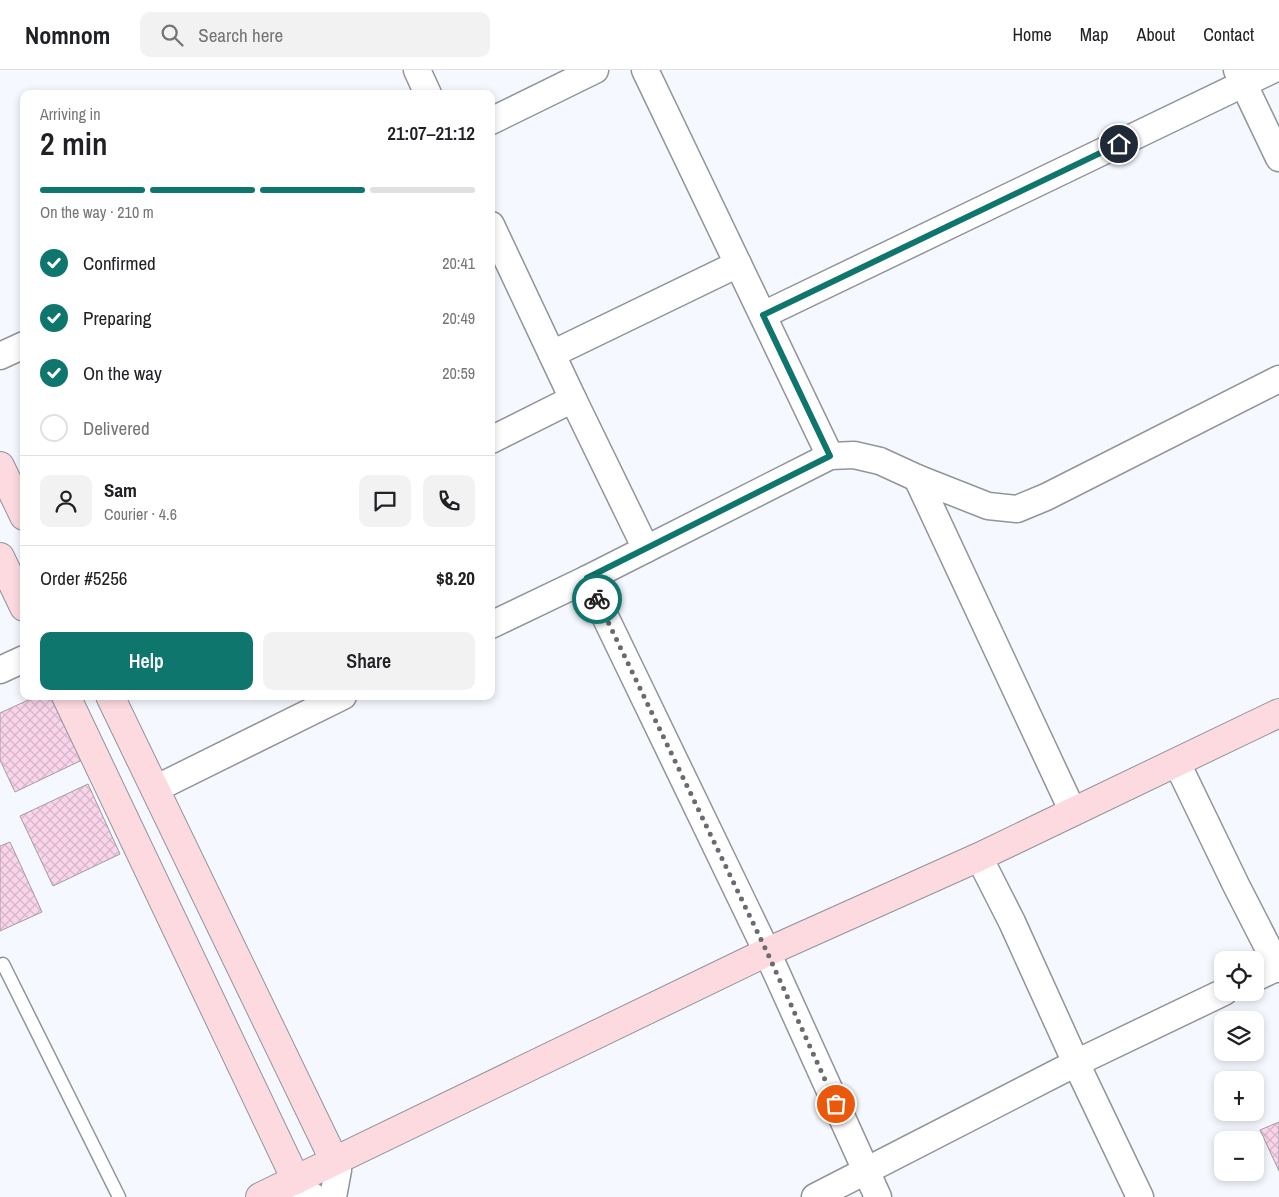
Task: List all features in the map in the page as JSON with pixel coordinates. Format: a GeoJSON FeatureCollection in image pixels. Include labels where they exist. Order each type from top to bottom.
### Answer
{"type":"FeatureCollection","features":[{"type":"Feature","properties":{"kind":"street"},"geometry":{"type":"LineString","coordinates":[[417,70],[426,90]]}},
{"type":"Feature","properties":{"kind":"street"},"geometry":{"type":"LineString","coordinates":[[495,119],[595,70]]}},
{"type":"Feature","properties":{"kind":"street"},"geometry":{"type":"LineString","coordinates":[[645,70],[830,456]]}},
{"type":"Feature","properties":{"kind":"street"},"geometry":{"type":"LineString","coordinates":[[763,315],[1240,77],[1272,70]]}},
{"type":"Feature","properties":{"kind":"street"},"geometry":{"type":"LineString","coordinates":[[1240,77],[1279,158]]}},
{"type":"Feature","properties":{"kind":"street"},"geometry":{"type":"LineString","coordinates":[[495,233],[646,549]]}},
{"type":"Feature","properties":{"kind":"street"},"geometry":{"type":"LineString","coordinates":[[552,354],[738,264]]}},
{"type":"Feature","properties":{"kind":"street"},"geometry":{"type":"LineString","coordinates":[[0,356],[20,347]]}},
{"type":"Feature","properties":{"kind":"street"},"geometry":{"type":"LineString","coordinates":[[495,623],[830,456],[854,455],[880,461],[988,506],[1017,509],[1046,497],[1279,379]]}},
{"type":"Feature","properties":{"kind":"street"},"geometry":{"type":"LineString","coordinates":[[495,438],[573,399]]}},
{"type":"Feature","properties":{"kind":"street"},"geometry":{"type":"LineString","coordinates":[[0,466],[20,508]]}},
{"type":"Feature","properties":{"kind":"street"},"geometry":{"type":"LineString","coordinates":[[917,478],[1073,812]]}},
{"type":"Feature","properties":{"kind":"street"},"geometry":{"type":"LineString","coordinates":[[0,557],[20,599]]}},
{"type":"Feature","properties":{"kind":"street"},"geometry":{"type":"LineString","coordinates":[[587,578],[767,952],[868,1171],[878,1197]]}},
{"type":"Feature","properties":{"kind":"street"},"geometry":{"type":"LineString","coordinates":[[0,670],[20,661]]}},
{"type":"Feature","properties":{"kind":"street"},"geometry":{"type":"LineString","coordinates":[[68,700],[305,1188]]}},
{"type":"Feature","properties":{"kind":"street"},"geometry":{"type":"LineString","coordinates":[[112,700],[334,1160],[338,1170],[333,1197]]}},
{"type":"Feature","properties":{"kind":"street"},"geometry":{"type":"LineString","coordinates":[[155,789],[335,700]]}},
{"type":"Feature","properties":{"kind":"street"},"geometry":{"type":"LineString","coordinates":[[260,1197],[305,1188],[334,1160],[767,952],[979,857],[1279,713]]}},
{"type":"Feature","properties":{"kind":"street"},"geometry":{"type":"LineString","coordinates":[[1177,763],[1236,886],[1271,971]]}},
{"type":"Feature","properties":{"kind":"street"},"geometry":{"type":"LineString","coordinates":[[979,857],[1012,922],[1140,1197]]}},
{"type":"Feature","properties":{"kind":"street"},"geometry":{"type":"LineString","coordinates":[[815,1197],[1076,1063],[1214,997]]}},
{"type":"Feature","properties":{"kind":"lane"},"geometry":{"type":"LineString","coordinates":[[3,964],[119,1197]]}},
{"type":"Feature","properties":{"kind":"building"},"geometry":{"type":"Polygon","coordinates":[[[28,700],[55,700],[82,760],[15,792],[0,760],[0,713],[28,700]]]}},
{"type":"Feature","properties":{"kind":"building"},"geometry":{"type":"Polygon","coordinates":[[[88,784],[120,854],[53,886],[20,816],[88,784]]]}},
{"type":"Feature","properties":{"kind":"building"},"geometry":{"type":"Polygon","coordinates":[[[10,842],[42,912],[0,931],[0,846],[10,842]]]}},
{"type":"Feature","properties":{"kind":"building"},"geometry":{"type":"Polygon","coordinates":[[[1279,1122],[1279,1171],[1264,1139],[1264,1131],[1260,1130],[1279,1122]]]}},
{"type":"Feature","properties":{"kind":"way so far"},"geometry":{"type":"LineString","coordinates":[[597,599],[767,952],[836,1104]]}},
{"type":"Feature","properties":{"kind":"route"},"geometry":{"type":"LineString","coordinates":[[597,599],[587,578],[830,456],[763,315],[1119,144]]}}]}
